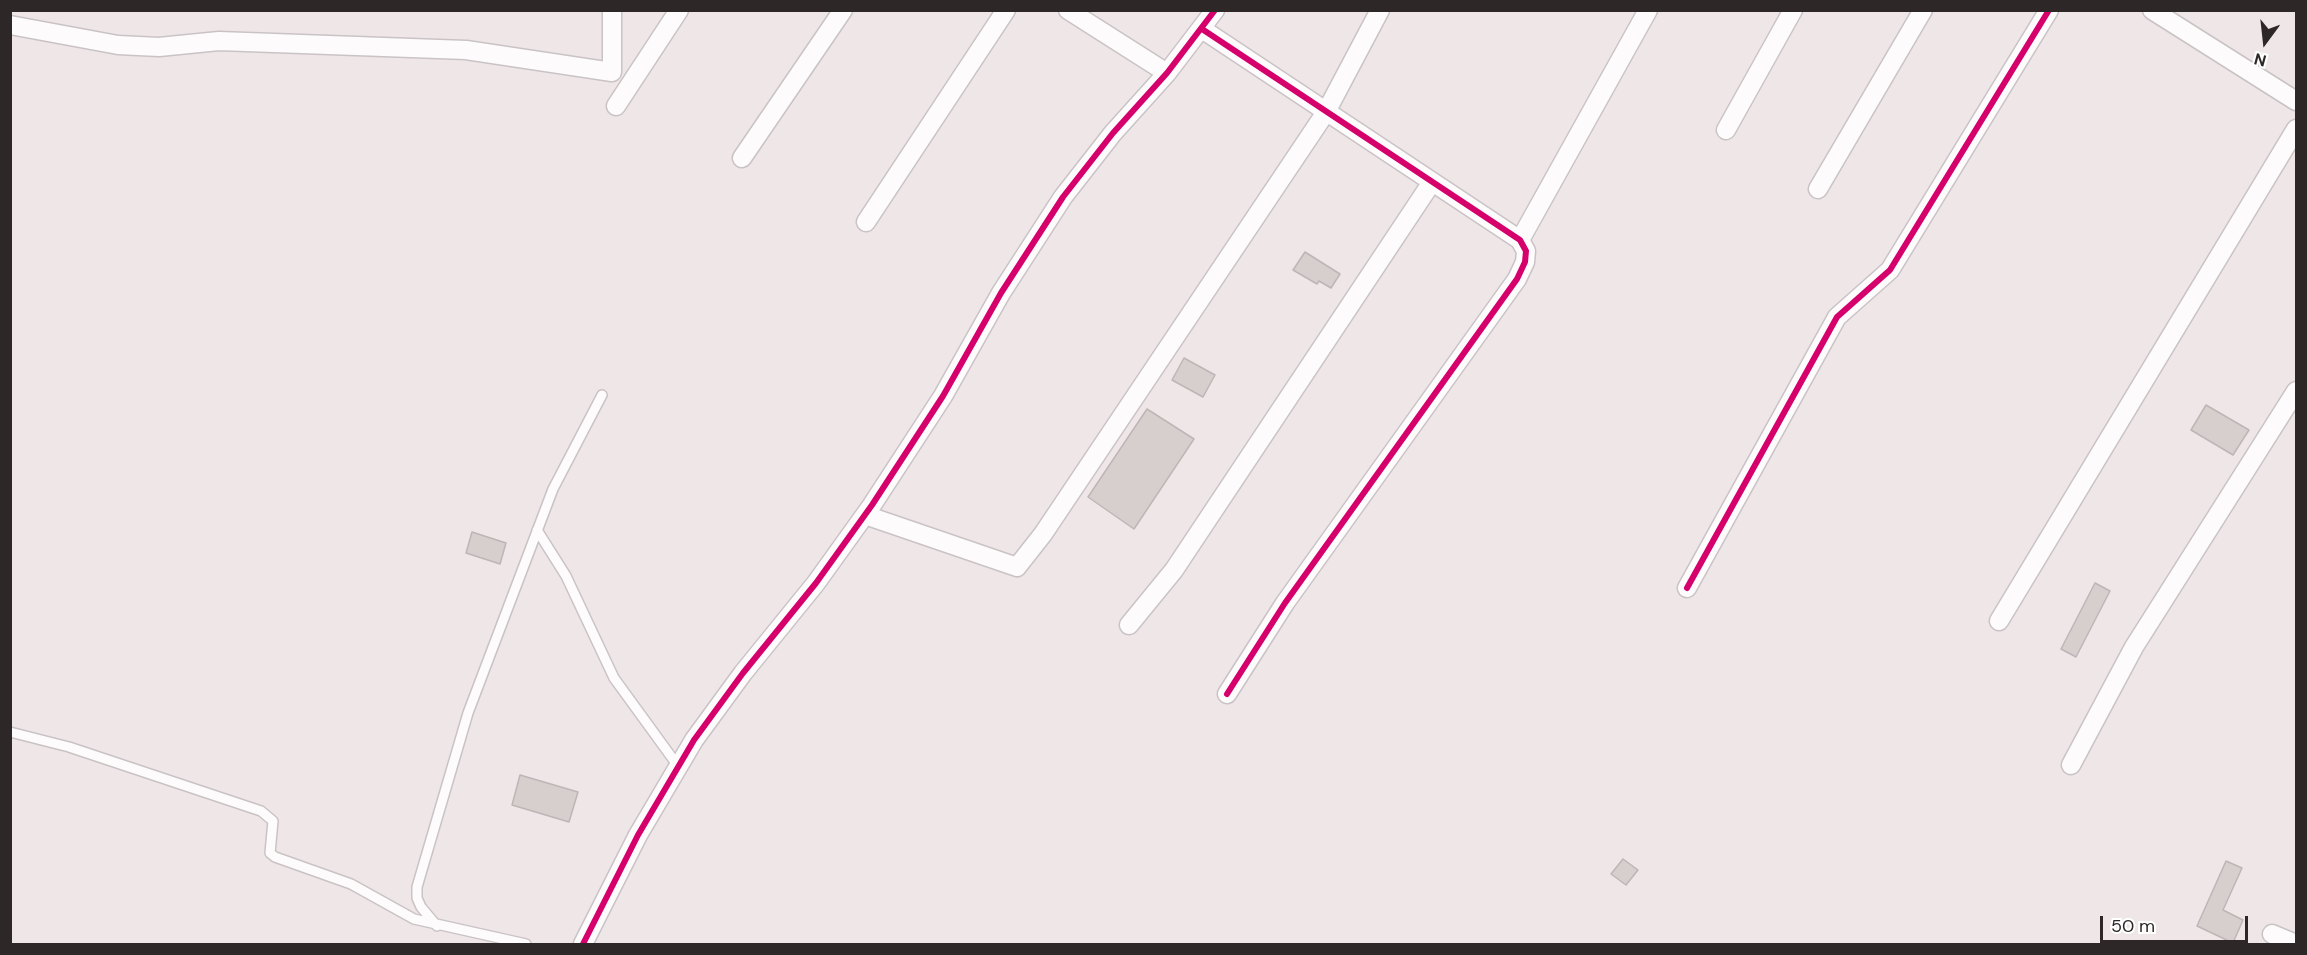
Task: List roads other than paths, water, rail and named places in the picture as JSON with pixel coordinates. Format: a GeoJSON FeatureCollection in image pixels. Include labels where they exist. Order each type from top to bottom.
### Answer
{"type":"FeatureCollection","features":[{"type":"Feature","properties":{"kind":"street"},"geometry":{"type":"LineString","coordinates":[[10,25],[118,45],[159,47],[219,41],[465,50],[612,72],[612,10]]}},
{"type":"Feature","properties":{"kind":"street"},"geometry":{"type":"LineString","coordinates":[[616,106],[679,10]]}},
{"type":"Feature","properties":{"kind":"street"},"geometry":{"type":"LineString","coordinates":[[742,158],[843,10]]}},
{"type":"Feature","properties":{"kind":"street"},"geometry":{"type":"LineString","coordinates":[[866,222],[1006,10]]}},
{"type":"Feature","properties":{"kind":"street"},"geometry":{"type":"LineString","coordinates":[[1068,10],[1167,73]]}},
{"type":"Feature","properties":{"kind":"street"},"geometry":{"type":"LineString","coordinates":[[583,945],[638,835],[694,740],[742,673],[816,584],[865,515],[943,396],[1001,293],[1063,197],[1113,133],[1167,73],[1215,10]]}},
{"type":"Feature","properties":{"kind":"street"},"geometry":{"type":"LineString","coordinates":[[865,515],[1017,567],[1043,534],[1326,112],[1380,10]]}},
{"type":"Feature","properties":{"kind":"street"},"geometry":{"type":"LineString","coordinates":[[1520,240],[1648,10]]}},
{"type":"Feature","properties":{"kind":"street"},"geometry":{"type":"LineString","coordinates":[[1726,130],[1793,10]]}},
{"type":"Feature","properties":{"kind":"street"},"geometry":{"type":"LineString","coordinates":[[1818,189],[1923,10]]}},
{"type":"Feature","properties":{"kind":"street"},"geometry":{"type":"LineString","coordinates":[[1687,588],[1837,317],[1890,270],[2049,10]]}},
{"type":"Feature","properties":{"kind":"street"},"geometry":{"type":"LineString","coordinates":[[2152,10],[2296,101]]}},
{"type":"Feature","properties":{"kind":"street"},"geometry":{"type":"LineString","coordinates":[[1202,29],[1520,240],[1526,251],[1525,262],[1517,279],[1285,603],[1227,694]]}},
{"type":"Feature","properties":{"kind":"street"},"geometry":{"type":"LineString","coordinates":[[1999,621],[2296,129]]}},
{"type":"Feature","properties":{"kind":"street"},"geometry":{"type":"LineString","coordinates":[[1129,625],[1174,570],[1432,182]]}},
{"type":"Feature","properties":{"kind":"street"},"geometry":{"type":"LineString","coordinates":[[2071,765],[2134,647],[2296,391]]}},
{"type":"Feature","properties":{"kind":"street"},"geometry":{"type":"LineString","coordinates":[[2272,934],[2296,944]]}},
{"type":"Feature","properties":{"kind":"lane"},"geometry":{"type":"LineString","coordinates":[[436,926],[417,898],[420,876],[468,713],[553,489],[602,395]]}},
{"type":"Feature","properties":{"kind":"lane"},"geometry":{"type":"LineString","coordinates":[[537,530],[566,576],[614,678],[678,766]]}},
{"type":"Feature","properties":{"kind":"lane"},"geometry":{"type":"LineString","coordinates":[[10,732],[69,747],[261,811],[273,821],[270,853],[275,857],[351,884],[377,897],[395,911],[436,926],[526,945]]}}]}
